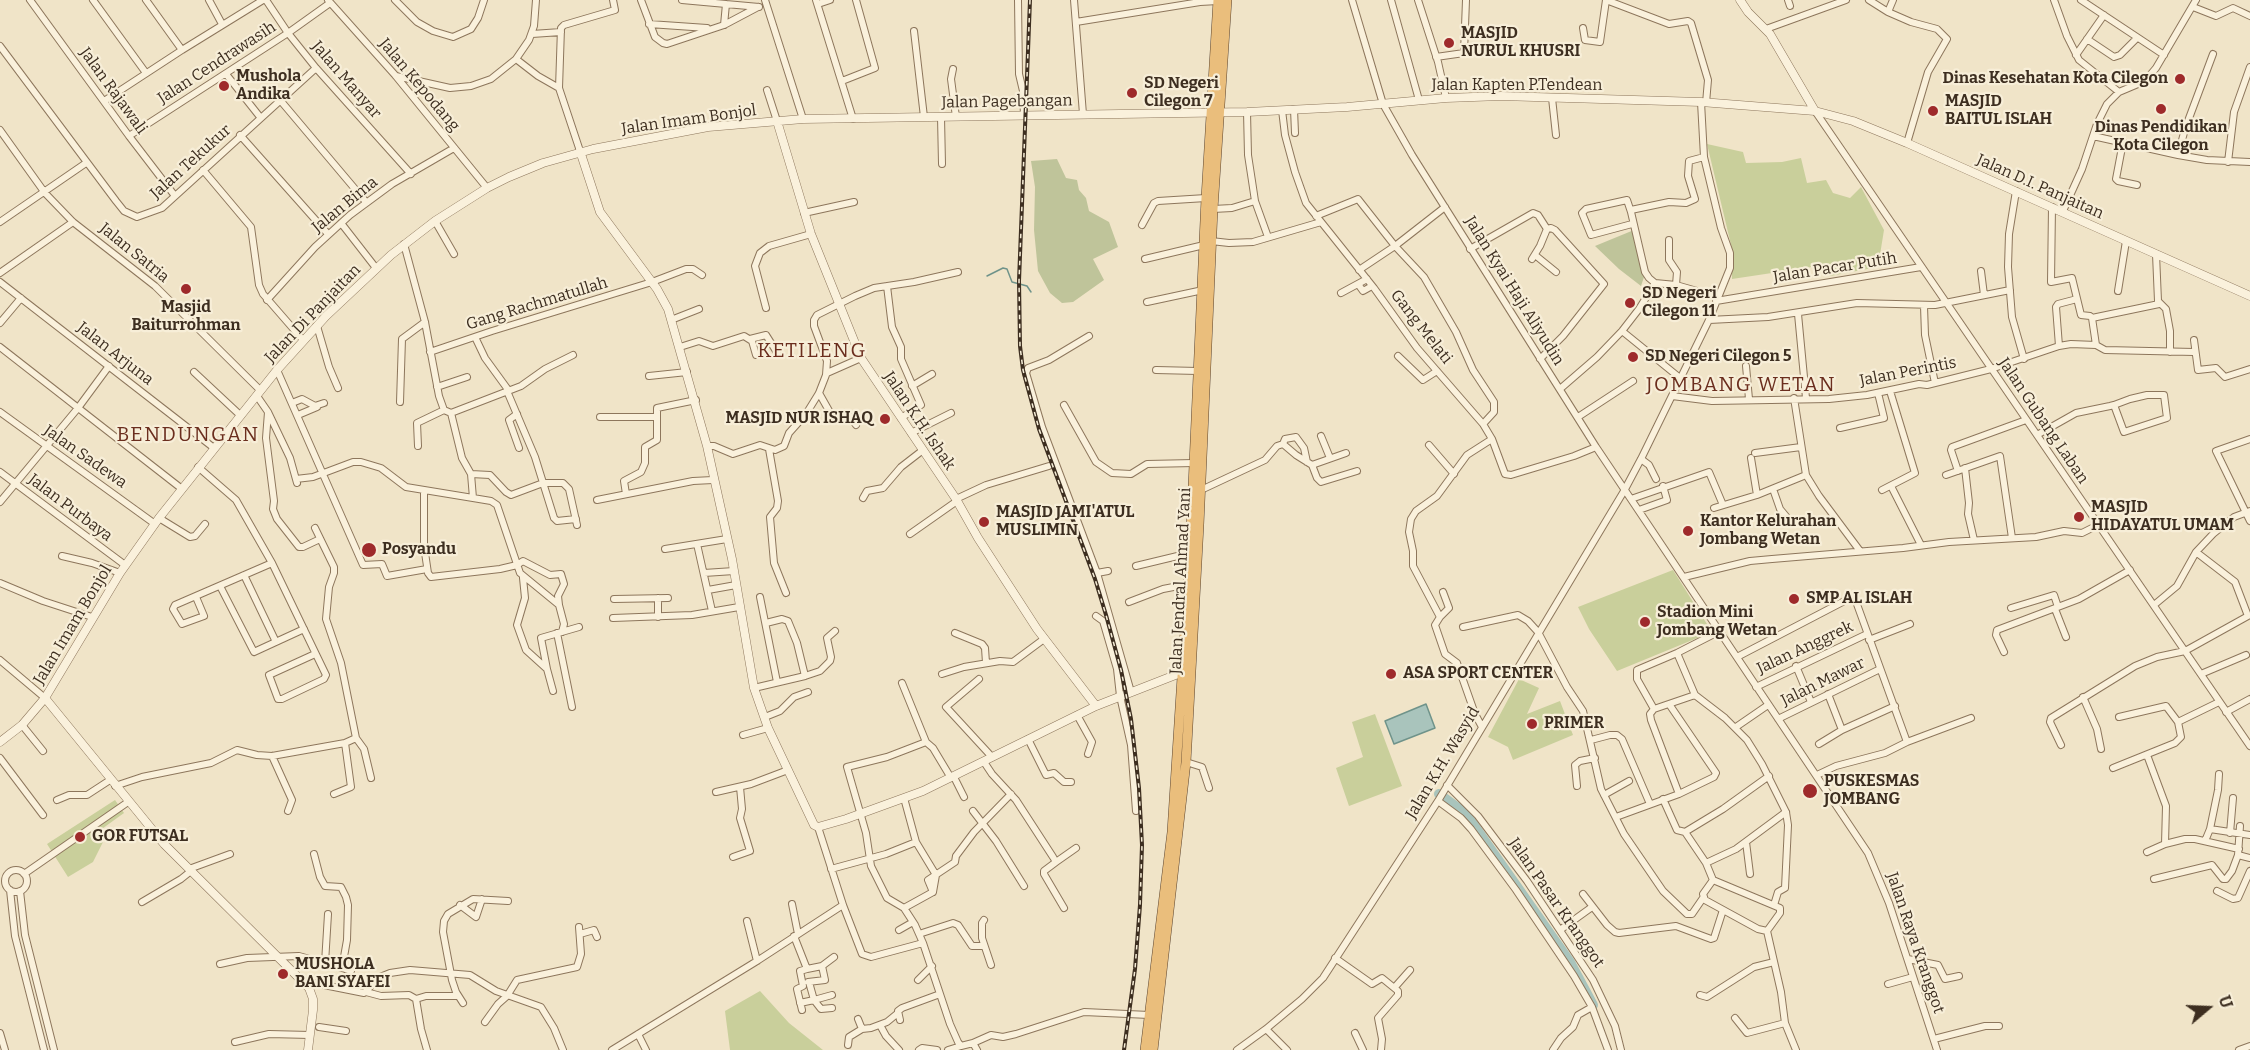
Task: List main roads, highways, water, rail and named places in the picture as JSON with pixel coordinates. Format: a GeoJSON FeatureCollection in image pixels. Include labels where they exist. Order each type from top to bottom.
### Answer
{"type":"FeatureCollection","features":[{"type":"Feature","properties":{"kind":"highway"},"geometry":{"type":"LineString","coordinates":[[1215,112],[1221,0]]}},
{"type":"Feature","properties":{"kind":"highway","name":"Jalan Jendral Ahmad Yani"},"geometry":{"type":"LineString","coordinates":[[1145,1050],[1172,832],[1201,489],[1208,243],[1206,198],[1215,112]]}},
{"type":"Feature","properties":{"kind":"highway","name":"Jalan Jendral Ahmad Yani"},"geometry":{"type":"LineString","coordinates":[[1154,1050],[1186,762],[1189,584],[1198,371],[1203,290],[1213,209],[1215,112]]}},
{"type":"Feature","properties":{"kind":"water"},"geometry":{"type":"Polygon","coordinates":[[[1426,704],[1435,728],[1394,744],[1385,721],[1426,704]]]}},
{"type":"Feature","properties":{"kind":"waterway"},"geometry":{"type":"LineString","coordinates":[[987,276],[1003,268],[1007,269],[1012,282],[1027,286],[1031,292]]}},
{"type":"Feature","properties":{"kind":"waterway"},"geometry":{"type":"LineString","coordinates":[[1439,794],[1466,814],[1570,962],[1593,1005]]}},
{"type":"Feature","properties":{"kind":"railway"},"geometry":{"type":"LineString","coordinates":[[1030,0],[1019,281],[1020,346],[1023,370],[1039,429],[1095,579],[1106,615],[1131,719],[1139,788],[1142,845],[1135,969],[1124,1050]]}},
{"type":"Feature","properties":{"kind":"place","name":"MASJID NURUL KHUSRI"},"geometry":{"type":"Point","coordinates":[1449,43]}},
{"type":"Feature","properties":{"kind":"place","name":"Dinas Kesehatan Kota Cilegon"},"geometry":{"type":"Point","coordinates":[2180,79]}},
{"type":"Feature","properties":{"kind":"place","name":"Mushola Andika"},"geometry":{"type":"Point","coordinates":[224,86]}},
{"type":"Feature","properties":{"kind":"place","name":"SD Negeri Cilegon 7"},"geometry":{"type":"Point","coordinates":[1132,93]}},
{"type":"Feature","properties":{"kind":"place","name":"Dinas Pendidikan Kota Cilegon"},"geometry":{"type":"Point","coordinates":[2161,109]}},
{"type":"Feature","properties":{"kind":"place","name":"MASJID BAITUL ISLAH"},"geometry":{"type":"Point","coordinates":[1933,111]}},
{"type":"Feature","properties":{"kind":"place","name":"Masjid Baiturrohman"},"geometry":{"type":"Point","coordinates":[186,289]}},
{"type":"Feature","properties":{"kind":"place","name":"SD Negeri Cilegon 11"},"geometry":{"type":"Point","coordinates":[1630,303]}},
{"type":"Feature","properties":{"kind":"place","name":"SD Negeri Cilegon 5"},"geometry":{"type":"Point","coordinates":[1633,357]}},
{"type":"Feature","properties":{"kind":"place","name":"MASJID NUR ISHAQ"},"geometry":{"type":"Point","coordinates":[885,419]}},
{"type":"Feature","properties":{"kind":"place","name":"MASJID HIDAYATUL UMAM"},"geometry":{"type":"Point","coordinates":[2079,517]}},
{"type":"Feature","properties":{"kind":"place","name":"MASJID JAMI'ATUL MUSLIMIN"},"geometry":{"type":"Point","coordinates":[984,522]}},
{"type":"Feature","properties":{"kind":"place","name":"Kantor Kelurahan Jombang Wetan"},"geometry":{"type":"Point","coordinates":[1688,531]}},
{"type":"Feature","properties":{"kind":"place","name":"Posyandu"},"geometry":{"type":"Point","coordinates":[369,550]}},
{"type":"Feature","properties":{"kind":"place","name":"SMP AL ISLAH"},"geometry":{"type":"Point","coordinates":[1794,599]}},
{"type":"Feature","properties":{"kind":"place","name":"Stadion Mini Jombang Wetan"},"geometry":{"type":"Point","coordinates":[1645,622]}},
{"type":"Feature","properties":{"kind":"place","name":"ASA SPORT CENTER"},"geometry":{"type":"Point","coordinates":[1391,674]}},
{"type":"Feature","properties":{"kind":"place","name":"PRIMER"},"geometry":{"type":"Point","coordinates":[1532,724]}},
{"type":"Feature","properties":{"kind":"place","name":"PUSKESMAS JOMBANG"},"geometry":{"type":"Point","coordinates":[1810,791]}},
{"type":"Feature","properties":{"kind":"place","name":"GOR FUTSAL"},"geometry":{"type":"Point","coordinates":[80,837]}},
{"type":"Feature","properties":{"kind":"place","name":"MUSHOLA BANI SYAFEI"},"geometry":{"type":"Point","coordinates":[283,974]}},
{"type":"Feature","properties":{"kind":"district","name":"KETILENG"},"geometry":{"type":"Point","coordinates":[812,351]}},
{"type":"Feature","properties":{"kind":"district","name":"JOMBANG WETAN"},"geometry":{"type":"Point","coordinates":[1741,385]}},
{"type":"Feature","properties":{"kind":"district","name":"BENDUNGAN"},"geometry":{"type":"Point","coordinates":[188,435]}}]}
